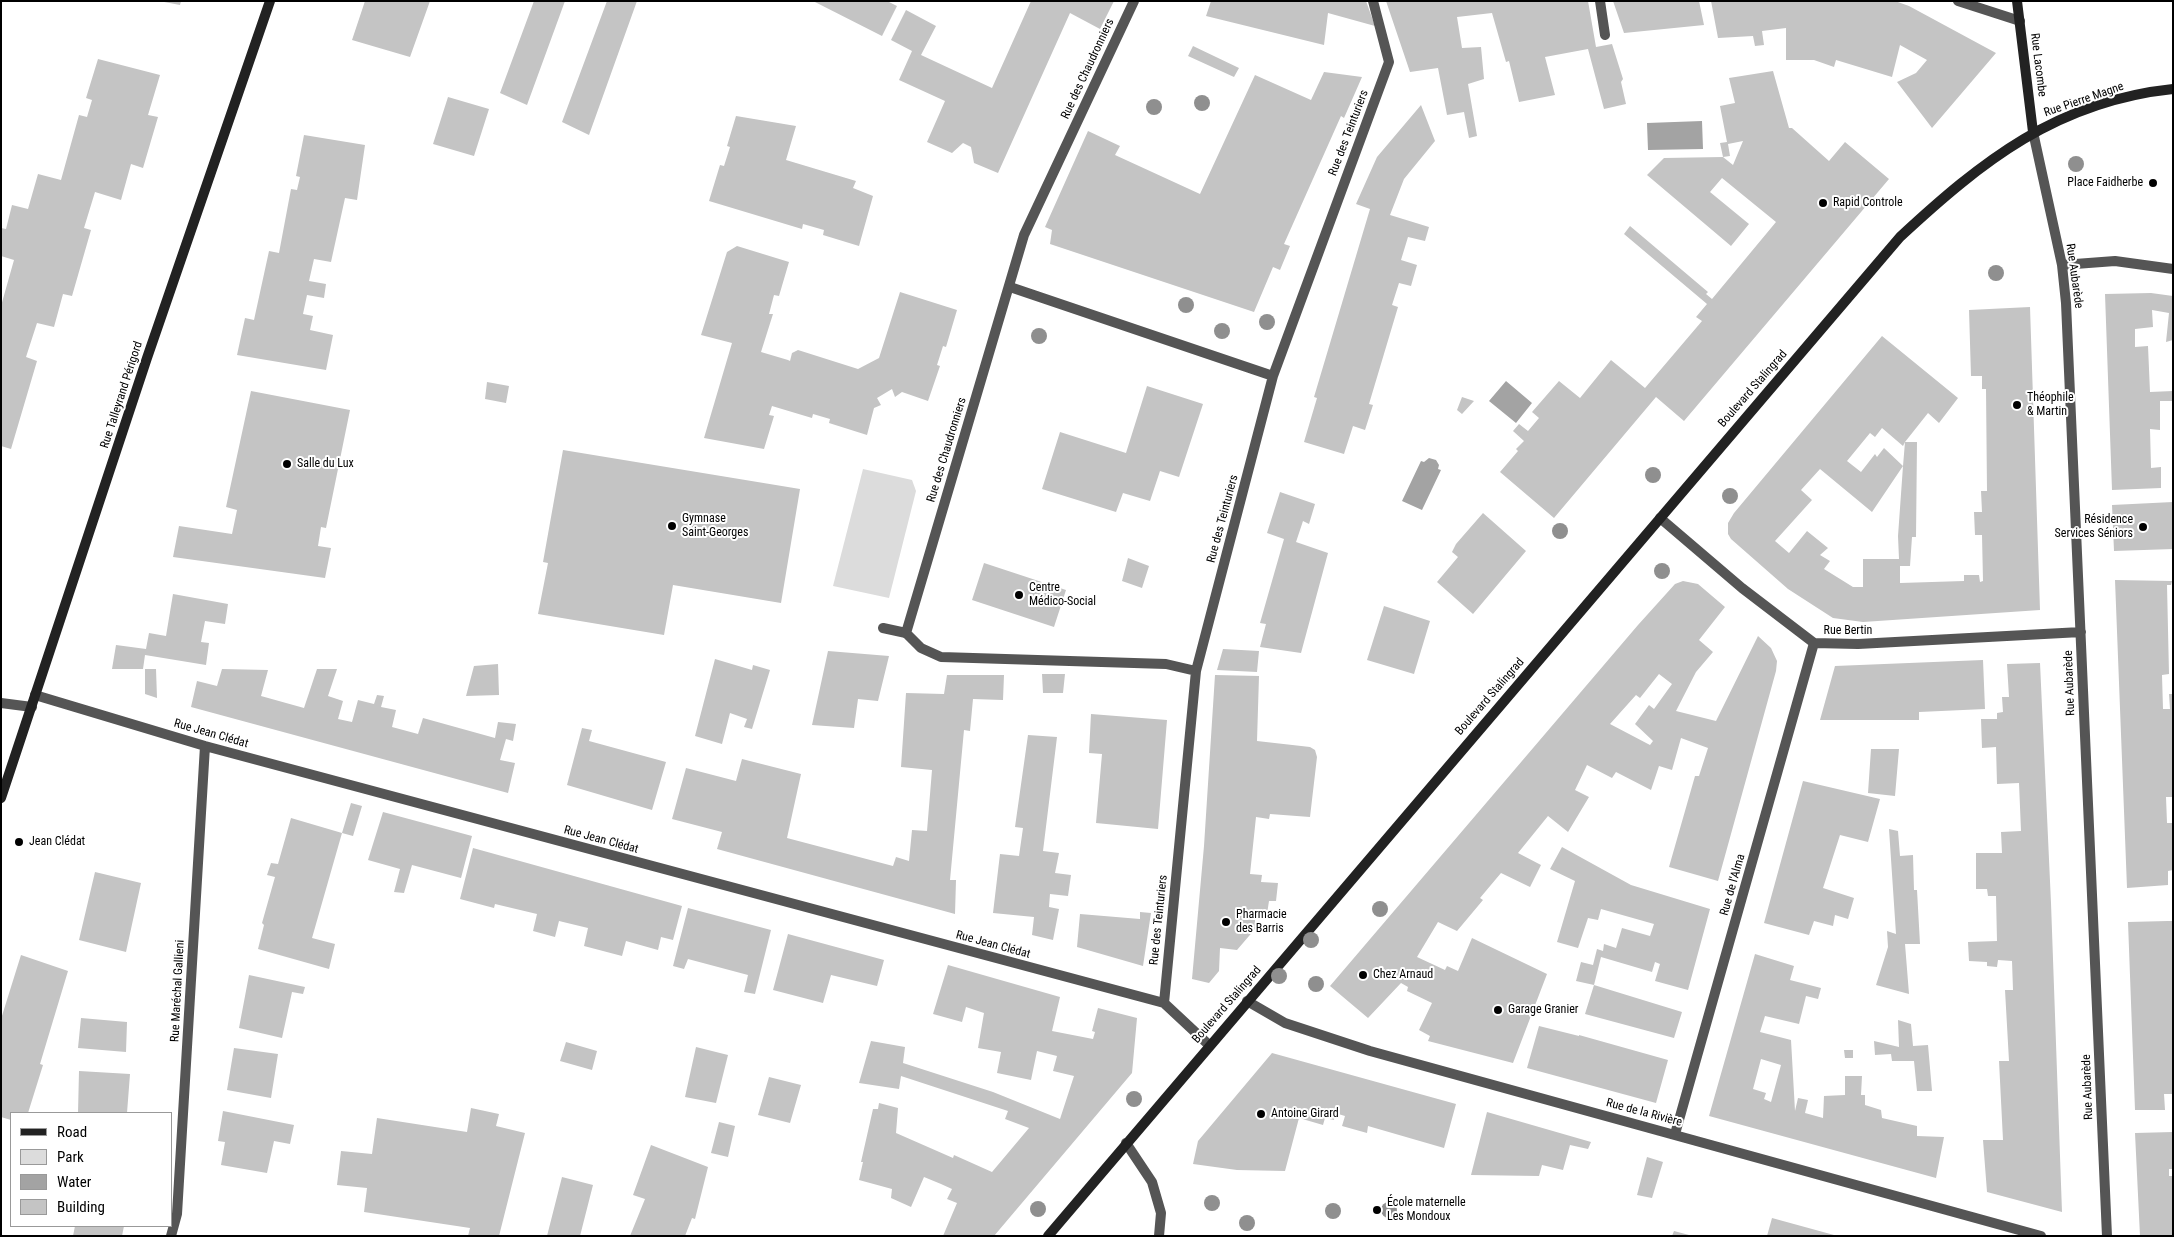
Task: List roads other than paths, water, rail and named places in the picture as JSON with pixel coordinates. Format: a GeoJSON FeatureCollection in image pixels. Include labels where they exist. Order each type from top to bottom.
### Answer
{"type":"FeatureCollection","features":[{"type":"Feature","properties":{"kind":"main road","name":"Rue Talleyrand Périgord"},"geometry":{"type":"LineString","coordinates":[[1,798],[270,1]]}},
{"type":"Feature","properties":{"kind":"main road","name":"Rue Lacombe"},"geometry":{"type":"LineString","coordinates":[[2017,1],[2033,132]]}},
{"type":"Feature","properties":{"kind":"main road","name":"Rue Pierre Magne"},"geometry":{"type":"LineString","coordinates":[[1960,183],[1991,158],[2033,132],[2065,117],[2105,103],[2150,91],[2173,89]]}},
{"type":"Feature","properties":{"kind":"main road","name":"Boulevard Stalingrad"},"geometry":{"type":"LineString","coordinates":[[1048,1236],[1900,237],[1960,183]]}},
{"type":"Feature","properties":{"kind":"street","name":"Rue des Chaudronniers"},"geometry":{"type":"LineString","coordinates":[[906,633],[1024,235],[1134,1]]}},
{"type":"Feature","properties":{"kind":"street","name":"Rue des Teinturiers"},"geometry":{"type":"LineString","coordinates":[[1164,1003],[1196,671],[1273,376],[1389,62],[1373,1]]}},
{"type":"Feature","properties":{"kind":"street"},"geometry":{"type":"LineString","coordinates":[[1600,1],[1605,35]]}},
{"type":"Feature","properties":{"kind":"street"},"geometry":{"type":"LineString","coordinates":[[1958,1],[2020,20]]}},
{"type":"Feature","properties":{"kind":"street","name":"Rue Aubarède"},"geometry":{"type":"LineString","coordinates":[[2033,132],[2062,265],[2066,303],[2107,1236]]}},
{"type":"Feature","properties":{"kind":"street"},"geometry":{"type":"LineString","coordinates":[[2062,265],[2115,261],[2173,269]]}},
{"type":"Feature","properties":{"kind":"street"},"geometry":{"type":"LineString","coordinates":[[1010,287],[1273,376]]}},
{"type":"Feature","properties":{"kind":"street","name":"Rue Bertin"},"geometry":{"type":"LineString","coordinates":[[1660,518],[1742,588],[1814,643],[1858,644],[2081,632]]}},
{"type":"Feature","properties":{"kind":"street"},"geometry":{"type":"LineString","coordinates":[[883,628],[906,633],[921,648],[941,657],[1166,664],[1196,671]]}},
{"type":"Feature","properties":{"kind":"street","name":"Rue de l'Alma"},"geometry":{"type":"LineString","coordinates":[[1675,1134],[1814,643]]}},
{"type":"Feature","properties":{"kind":"street","name":"Rue Jean Clédat"},"geometry":{"type":"LineString","coordinates":[[35,695],[205,746],[1164,1003]]}},
{"type":"Feature","properties":{"kind":"street"},"geometry":{"type":"LineString","coordinates":[[1,703],[32,707]]}},
{"type":"Feature","properties":{"kind":"street","name":"Rue Maréchal Gallieni"},"geometry":{"type":"LineString","coordinates":[[172,1236],[177,1214],[205,746]]}},
{"type":"Feature","properties":{"kind":"street","name":"Rue de la Rivière"},"geometry":{"type":"LineString","coordinates":[[1247,1001],[1285,1024],[1370,1051],[2041,1236]]}},
{"type":"Feature","properties":{"kind":"street"},"geometry":{"type":"LineString","coordinates":[[1164,1003],[1209,1045]]}},
{"type":"Feature","properties":{"kind":"street"},"geometry":{"type":"LineString","coordinates":[[1126,1143],[1152,1182],[1161,1213],[1159,1236]]}},
{"type":"Feature","properties":{"kind":"water"},"geometry":{"type":"Polygon","coordinates":[[[1702,121],[1703,149],[1648,150],[1647,123],[1702,121]]]}},
{"type":"Feature","properties":{"kind":"water"},"geometry":{"type":"Polygon","coordinates":[[[1506,381],[1532,403],[1516,423],[1489,401],[1506,381]]]}},
{"type":"Feature","properties":{"kind":"water"},"geometry":{"type":"Polygon","coordinates":[[[1429,458],[1436,460],[1439,465],[1438,469],[1441,470],[1422,510],[1402,501],[1421,461],[1424,462],[1429,458]]]}},
{"type":"Feature","properties":{"kind":"place","name":"Place Faidherbe"},"geometry":{"type":"Point","coordinates":[2153,183]}},
{"type":"Feature","properties":{"kind":"place","name":"Rapid Controle"},"geometry":{"type":"Point","coordinates":[1823,203]}},
{"type":"Feature","properties":{"kind":"place","name":"Théophile & Martin"},"geometry":{"type":"Point","coordinates":[2017,405]}},
{"type":"Feature","properties":{"kind":"place","name":"Salle du Lux"},"geometry":{"type":"Point","coordinates":[287,464]}},
{"type":"Feature","properties":{"kind":"place","name":"Gymnase Saint-Georges"},"geometry":{"type":"Point","coordinates":[672,526]}},
{"type":"Feature","properties":{"kind":"place","name":"Résidence Services Séniors"},"geometry":{"type":"Point","coordinates":[2143,527]}},
{"type":"Feature","properties":{"kind":"place","name":"Centre Médico-Social"},"geometry":{"type":"Point","coordinates":[1019,595]}},
{"type":"Feature","properties":{"kind":"place","name":"Jean Clédat"},"geometry":{"type":"Point","coordinates":[19,842]}},
{"type":"Feature","properties":{"kind":"place","name":"Pharmacie des Barris"},"geometry":{"type":"Point","coordinates":[1226,922]}},
{"type":"Feature","properties":{"kind":"place","name":"Chez Arnaud"},"geometry":{"type":"Point","coordinates":[1363,975]}},
{"type":"Feature","properties":{"kind":"place","name":"Garage Granier"},"geometry":{"type":"Point","coordinates":[1498,1010]}},
{"type":"Feature","properties":{"kind":"place","name":"Antoine Girard"},"geometry":{"type":"Point","coordinates":[1261,1114]}},
{"type":"Feature","properties":{"kind":"place","name":"École maternelle Les Mondoux"},"geometry":{"type":"Point","coordinates":[1377,1210]}}]}
